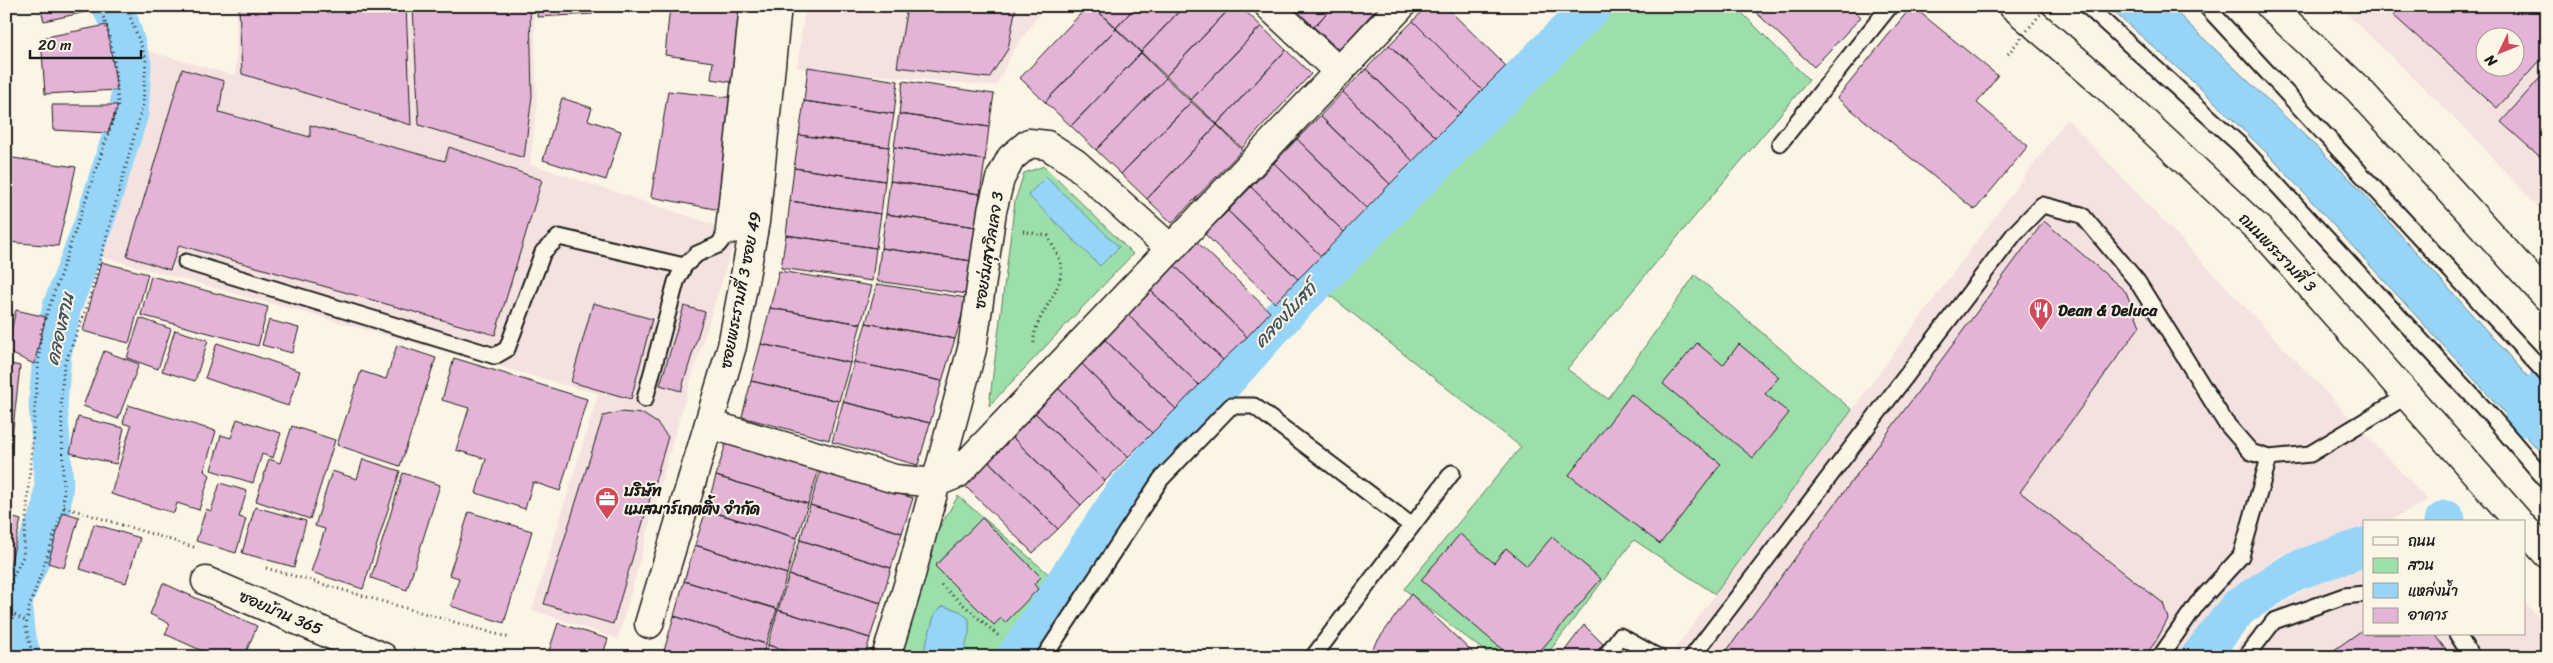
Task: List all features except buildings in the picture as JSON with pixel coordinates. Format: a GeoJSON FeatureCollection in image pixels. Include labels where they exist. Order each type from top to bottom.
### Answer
{"type":"FeatureCollection","features":[{"type":"Feature","properties":{"kind":"street","name":"ซอยพระรามที่ 3 ซอย 49"},"geometry":{"type":"LineString","coordinates":[[730,230],[754,6]]}},
{"type":"Feature","properties":{"kind":"street","name":"ซอยพระรามที่ 3 ซอย 49"},"geometry":{"type":"LineString","coordinates":[[649,624],[732,346],[755,222],[777,6]]}},
{"type":"Feature","properties":{"kind":"street"},"geometry":{"type":"LineString","coordinates":[[1269,6],[1339,72]]}},
{"type":"Feature","properties":{"kind":"street"},"geometry":{"type":"LineString","coordinates":[[709,424],[895,479],[935,482],[956,474],[1401,6]]}},
{"type":"Feature","properties":{"kind":"street","name":"ถนนพระรามที่ 3"},"geometry":{"type":"LineString","coordinates":[[2013,6],[2107,87],[2270,240],[2517,520]]}},
{"type":"Feature","properties":{"kind":"street"},"geometry":{"type":"LineString","coordinates":[[2270,6],[2359,90],[2547,297]]}},
{"type":"Feature","properties":{"kind":"street","name":"ซอยร่มสุขวิลเลจ 3"},"geometry":{"type":"LineString","coordinates":[[886,657],[909,582],[972,349],[989,228],[1000,179],[1011,158],[1029,143],[1047,145],[1075,163],[1171,249]]}},
{"type":"Feature","properties":{"kind":"street"},"geometry":{"type":"LineString","coordinates":[[2526,530],[2547,554]]}},
{"type":"Feature","properties":{"kind":"street","name":"ซอยบ้าน 365"},"geometry":{"type":"LineString","coordinates":[[206,581],[383,657]]}},
{"type":"Feature","properties":{"kind":"lane"},"geometry":{"type":"LineString","coordinates":[[1780,143],[1890,6]]}},
{"type":"Feature","properties":{"kind":"lane"},"geometry":{"type":"LineString","coordinates":[[2087,6],[2240,146],[2491,416],[2547,481]]}},
{"type":"Feature","properties":{"kind":"lane"},"geometry":{"type":"LineString","coordinates":[[2206,6],[2547,375]]}},
{"type":"Feature","properties":{"kind":"lane"},"geometry":{"type":"LineString","coordinates":[[1692,657],[2015,233],[2042,205],[2082,215],[2137,280],[2225,422],[2251,452],[2269,458],[2310,454],[2408,395]]}},
{"type":"Feature","properties":{"kind":"lane"},"geometry":{"type":"LineString","coordinates":[[645,399],[676,282],[684,266],[696,254],[718,245],[730,230]]}},
{"type":"Feature","properties":{"kind":"lane"},"geometry":{"type":"LineString","coordinates":[[186,262],[496,356],[507,348],[543,252],[559,237],[684,266]]}},
{"type":"Feature","properties":{"kind":"lane"},"geometry":{"type":"LineString","coordinates":[[1044,657],[1161,479],[1232,406],[1254,406],[1412,526]]}},
{"type":"Feature","properties":{"kind":"lane"},"geometry":{"type":"LineString","coordinates":[[2160,657],[2197,604],[2241,556],[2269,458]]}},
{"type":"Feature","properties":{"kind":"lane"},"geometry":{"type":"LineString","coordinates":[[1313,657],[1452,473]]}},
{"type":"Feature","properties":{"kind":"lane"},"geometry":{"type":"LineString","coordinates":[[2246,657],[2274,621],[2344,596],[2363,594]]}},
{"type":"Feature","properties":{"kind":"lane"},"geometry":{"type":"LineString","coordinates":[[1605,657],[1620,636],[1658,657]]}},
{"type":"Feature","properties":{"kind":"lane"},"geometry":{"type":"LineString","coordinates":[[2458,636],[2472,657]]}},
{"type":"Feature","properties":{"kind":"path"},"geometry":{"type":"LineString","coordinates":[[6,590],[23,557],[41,331],[118,105],[117,71],[107,25],[99,6]]}},
{"type":"Feature","properties":{"kind":"path"},"geometry":{"type":"LineString","coordinates":[[33,657],[26,628],[28,611],[64,507],[62,395],[64,366],[88,304],[143,104],[146,59],[126,6]]}},
{"type":"Feature","properties":{"kind":"path"},"geometry":{"type":"LineString","coordinates":[[2008,54],[2047,6]]}},
{"type":"Feature","properties":{"kind":"path"},"geometry":{"type":"LineString","coordinates":[[989,228],[1024,231],[1048,236],[1060,261],[1060,282],[1033,333],[1034,350],[1051,376]]}},
{"type":"Feature","properties":{"kind":"path"},"geometry":{"type":"LineString","coordinates":[[64,507],[201,550]]}},
{"type":"Feature","properties":{"kind":"path"},"geometry":{"type":"LineString","coordinates":[[257,566],[510,638]]}},
{"type":"Feature","properties":{"kind":"path"},"geometry":{"type":"LineString","coordinates":[[935,580],[1001,638]]}},
{"type":"Feature","properties":{"kind":"path"},"geometry":{"type":"LineString","coordinates":[[6,610],[26,621]]}},
{"type":"Feature","properties":{"kind":"path"},"geometry":{"type":"LineString","coordinates":[[6,632],[13,657]]}},
{"type":"Feature","properties":{"kind":"shaded area"},"geometry":{"type":"Polygon","coordinates":[[[236,6],[534,6],[537,105],[530,164],[737,232],[680,416],[618,639],[532,610],[598,394],[95,255],[144,84],[141,49],[236,76],[236,6]]]}},
{"type":"Feature","properties":{"kind":"shaded area"},"geometry":{"type":"Polygon","coordinates":[[[805,6],[1045,6],[1014,50],[996,86],[797,68],[805,6]]]}},
{"type":"Feature","properties":{"kind":"shaded area"},"geometry":{"type":"Polygon","coordinates":[[[2339,6],[2547,6],[2547,218],[2469,132],[2339,6]]]}},
{"type":"Feature","properties":{"kind":"shaded area"},"geometry":{"type":"Polygon","coordinates":[[[2067,119],[2428,500],[2392,520],[2363,520],[2363,530],[2281,555],[2238,587],[2188,657],[1669,657],[2067,119]]]}},
{"type":"Feature","properties":{"kind":"shaded area"},"geometry":{"type":"Polygon","coordinates":[[[2363,565],[2363,636],[2526,636],[2526,604],[2547,626],[2547,657],[2227,657],[2271,611],[2307,588],[2363,565]]]}},
{"type":"Feature","properties":{"kind":"green space"},"geometry":{"type":"Polygon","coordinates":[[[1613,6],[1735,6],[1809,80],[1567,369],[1608,399],[1695,275],[1852,410],[1715,594],[1634,540],[1545,657],[1492,657],[1404,589],[1521,447],[1323,290],[1613,6]]]}},
{"type":"Feature","properties":{"kind":"green space"},"geometry":{"type":"Polygon","coordinates":[[[1044,166],[1133,254],[989,406],[1015,201],[1024,173],[1044,166]]]}},
{"type":"Feature","properties":{"kind":"green space"},"geometry":{"type":"Polygon","coordinates":[[[958,496],[1052,577],[998,657],[899,657],[928,547],[958,496]]]}},
{"type":"Feature","properties":{"kind":"water"},"geometry":{"type":"Polygon","coordinates":[[[2107,6],[2170,6],[2354,183],[2547,398],[2547,455],[2545,457],[2271,157],[2199,87],[2107,6]]]}},
{"type":"Feature","properties":{"kind":"water"},"geometry":{"type":"Polygon","coordinates":[[[1046,177],[1119,247],[1100,266],[1028,195],[1046,177]]]}},
{"type":"Feature","properties":{"kind":"water"},"geometry":{"type":"Polygon","coordinates":[[[943,606],[960,611],[969,619],[969,633],[962,657],[922,657],[935,613],[943,606]]]}},
{"type":"Feature","properties":{"kind":"waterway","name":"คลองสาน"},"geometry":{"type":"LineString","coordinates":[[22,657],[15,633],[13,599],[51,512],[54,483],[48,404],[52,354],[62,307],[96,217],[129,113],[132,65],[120,24],[111,6]]}},
{"type":"Feature","properties":{"kind":"waterway","name":"คลองโบสถ์"},"geometry":{"type":"LineString","coordinates":[[1016,657],[1125,492],[1291,307],[1593,6]]}},
{"type":"Feature","properties":{"kind":"waterway"},"geometry":{"type":"LineString","coordinates":[[2524,417],[2547,384]]}},
{"type":"Feature","properties":{"kind":"waterway"},"geometry":{"type":"LineString","coordinates":[[2200,657],[2239,607],[2295,571],[2363,547]]}},
{"type":"Feature","properties":{"kind":"place","name":"Dean & Deluca"},"geometry":{"type":"Point","coordinates":[2041,331]}},
{"type":"Feature","properties":{"kind":"place","name":"บริษัท แมสมาร์เกตติ้ง จำกัด"},"geometry":{"type":"Point","coordinates":[607,520]}}]}
